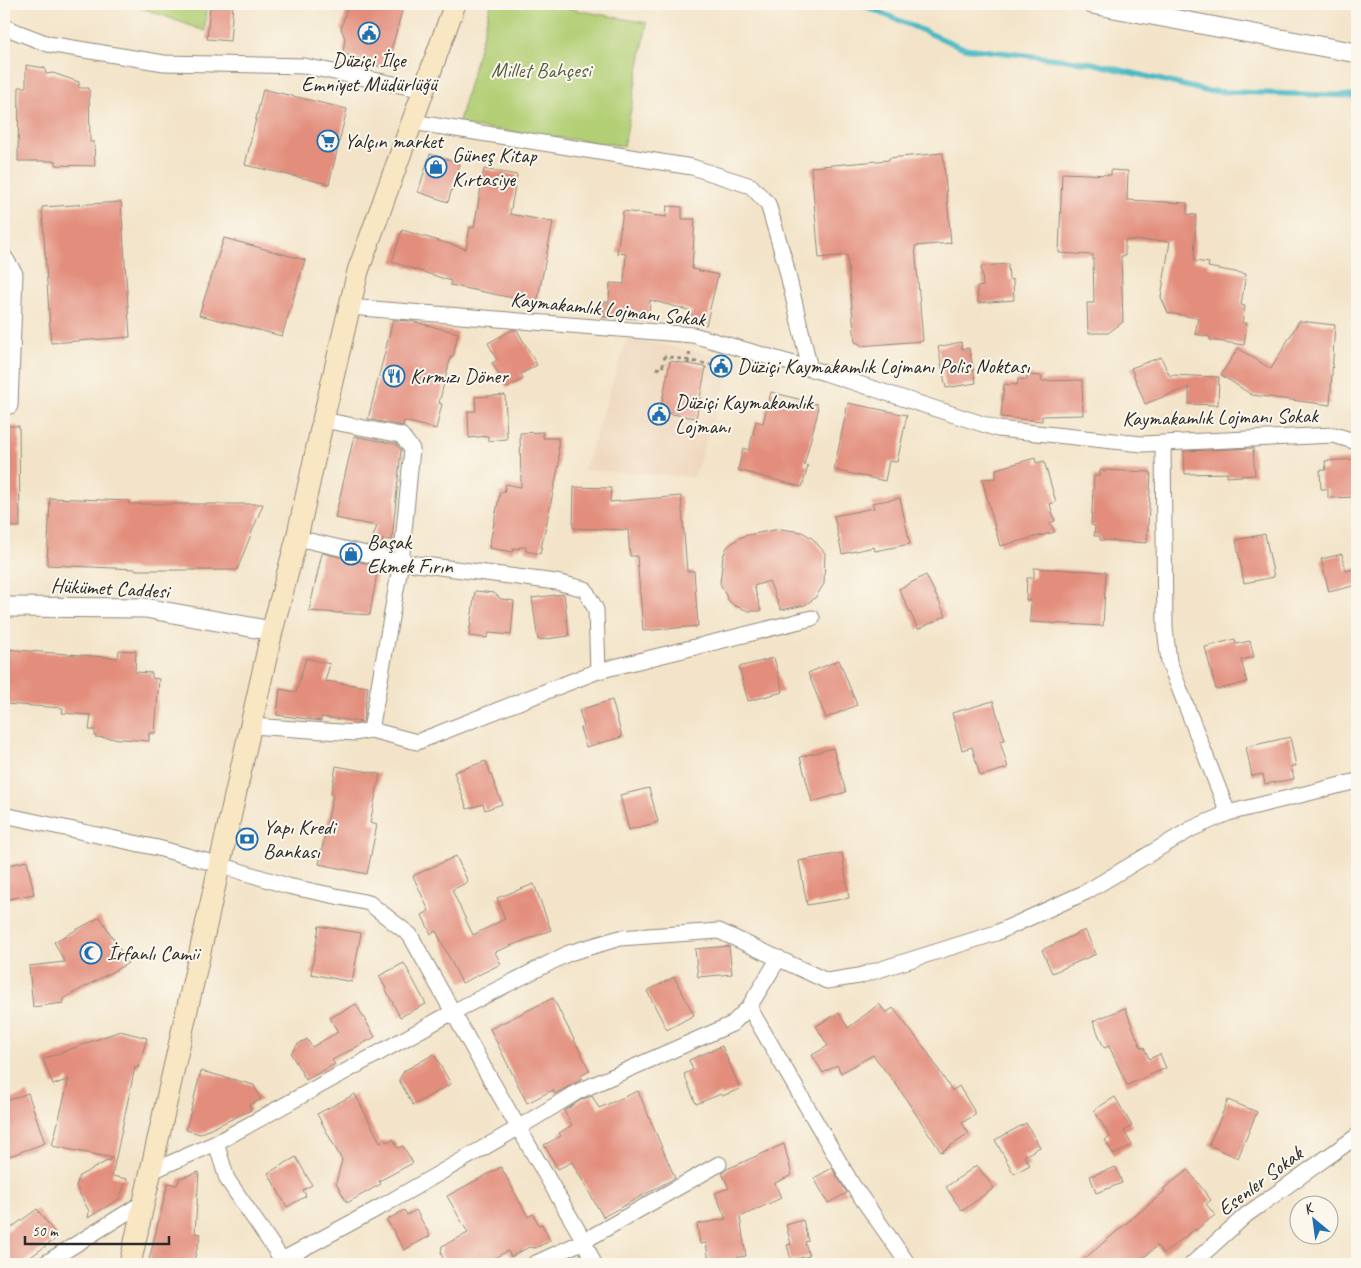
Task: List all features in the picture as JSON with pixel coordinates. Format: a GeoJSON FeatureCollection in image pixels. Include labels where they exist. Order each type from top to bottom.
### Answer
{"type":"FeatureCollection","features":[{"type":"Feature","properties":{"kind":"main road"},"geometry":{"type":"LineString","coordinates":[[130,1264],[272,631],[297,538],[358,271],[455,4]]}},
{"type":"Feature","properties":{"kind":"street"},"geometry":{"type":"LineString","coordinates":[[1092,4],[1357,53]]}},
{"type":"Feature","properties":{"kind":"street"},"geometry":{"type":"LineString","coordinates":[[4,27],[48,44],[164,63],[304,66],[424,90]]}},
{"type":"Feature","properties":{"kind":"street"},"geometry":{"type":"LineString","coordinates":[[412,122],[692,167],[752,186],[768,204],[786,262],[810,368]]}},
{"type":"Feature","properties":{"kind":"street"},"geometry":{"type":"LineString","coordinates":[[4,256],[15,274],[10,406],[4,406]]}},
{"type":"Feature","properties":{"kind":"street","name":"Kaymakamlık Lojmanı Sokak"},"geometry":{"type":"LineString","coordinates":[[349,307],[693,335],[810,368],[998,429],[1142,444],[1334,435],[1357,442]]}},
{"type":"Feature","properties":{"kind":"street"},"geometry":{"type":"LineString","coordinates":[[323,420],[401,435],[412,449],[401,562],[371,730]]}},
{"type":"Feature","properties":{"kind":"street"},"geometry":{"type":"LineString","coordinates":[[1163,443],[1165,628],[1169,662],[1228,813]]}},
{"type":"Feature","properties":{"kind":"street"},"geometry":{"type":"LineString","coordinates":[[297,538],[401,562],[556,582],[585,589],[596,610],[598,671]]}},
{"type":"Feature","properties":{"kind":"street","name":"Hükümet Caddesi"},"geometry":{"type":"LineString","coordinates":[[4,607],[146,608],[272,631]]}},
{"type":"Feature","properties":{"kind":"street"},"geometry":{"type":"LineString","coordinates":[[251,726],[355,733],[371,730],[416,742],[598,671],[812,618]]}},
{"type":"Feature","properties":{"kind":"street"},"geometry":{"type":"LineString","coordinates":[[150,1172],[216,1143],[453,1012],[569,953],[620,938],[719,931],[828,981],[859,976],[987,936],[1086,892],[1191,829],[1228,813],[1357,780]]}},
{"type":"Feature","properties":{"kind":"street"},"geometry":{"type":"LineString","coordinates":[[4,815],[158,848],[288,886],[369,902],[410,935],[518,1128],[584,1241],[594,1264]]}},
{"type":"Feature","properties":{"kind":"street"},"geometry":{"type":"LineString","coordinates":[[216,1143],[227,1179],[284,1262],[518,1128],[577,1092],[732,1024],[749,1007],[779,958]]}},
{"type":"Feature","properties":{"kind":"street"},"geometry":{"type":"LineString","coordinates":[[749,1007],[852,1184],[908,1264]]}},
{"type":"Feature","properties":{"kind":"street","name":"Esenler Sokak"},"geometry":{"type":"LineString","coordinates":[[1192,1264],[1246,1215],[1357,1136]]}},
{"type":"Feature","properties":{"kind":"street"},"geometry":{"type":"LineString","coordinates":[[534,1264],[584,1241],[719,1164]]}},
{"type":"Feature","properties":{"kind":"street"},"geometry":{"type":"LineString","coordinates":[[44,1264],[144,1202]]}},
{"type":"Feature","properties":{"kind":"path"},"geometry":{"type":"LineString","coordinates":[[656,368],[662,369],[665,356],[689,361]]}},
{"type":"Feature","properties":{"kind":"shaded area","name":"Düziçi Kaymakamlık Lojmanı"},"geometry":{"type":"Polygon","coordinates":[[[627,338],[734,359],[694,477],[584,470],[627,338]]]}},
{"type":"Feature","properties":{"kind":"green space"},"geometry":{"type":"Polygon","coordinates":[[[131,4],[206,4],[205,31],[131,4]]]}},
{"type":"Feature","properties":{"kind":"green space","name":"Millet Bahçesi"},"geometry":{"type":"Polygon","coordinates":[[[491,4],[544,4],[647,23],[624,146],[458,125],[491,4]]]}},
{"type":"Feature","properties":{"kind":"building"},"geometry":{"type":"Polygon","coordinates":[[[210,4],[233,4],[230,41],[207,39],[210,4]]]}},
{"type":"Feature","properties":{"kind":"building","name":"Düziçi İlçe Emniyet Müdürlüğü"},"geometry":{"type":"Polygon","coordinates":[[[348,4],[404,4],[388,61],[380,67],[343,53],[345,38],[341,29],[348,4]]]}},
{"type":"Feature","properties":{"kind":"building"},"geometry":{"type":"Polygon","coordinates":[[[26,65],[45,68],[46,74],[53,73],[79,82],[79,88],[89,88],[90,142],[94,142],[95,166],[56,165],[56,161],[18,161],[19,87],[26,87],[26,65]]]}},
{"type":"Feature","properties":{"kind":"building"},"geometry":{"type":"Polygon","coordinates":[[[263,89],[347,109],[329,184],[245,165],[263,89]]]}},
{"type":"Feature","properties":{"kind":"building"},"geometry":{"type":"Polygon","coordinates":[[[943,153],[951,243],[915,246],[923,341],[860,346],[860,344],[855,342],[847,255],[819,258],[811,167],[943,153]]]}},
{"type":"Feature","properties":{"kind":"building"},"geometry":{"type":"Polygon","coordinates":[[[430,154],[460,163],[448,202],[418,192],[430,154]]]}},
{"type":"Feature","properties":{"kind":"building"},"geometry":{"type":"Polygon","coordinates":[[[484,169],[517,175],[510,214],[553,222],[537,303],[450,285],[451,281],[392,262],[402,230],[466,249],[470,227],[474,228],[484,169]]]}},
{"type":"Feature","properties":{"kind":"building"},"geometry":{"type":"Polygon","coordinates":[[[1111,170],[1128,171],[1127,200],[1187,203],[1187,214],[1196,215],[1194,261],[1209,263],[1208,267],[1246,274],[1241,305],[1245,306],[1242,323],[1247,323],[1244,345],[1210,340],[1210,337],[1195,334],[1198,318],[1168,313],[1161,297],[1170,241],[1125,240],[1125,256],[1121,256],[1123,322],[1108,333],[1088,333],[1087,303],[1094,303],[1093,255],[1059,253],[1062,173],[1111,175],[1111,170]]]}},
{"type":"Feature","properties":{"kind":"building"},"geometry":{"type":"Polygon","coordinates":[[[121,202],[130,337],[51,343],[42,207],[121,202]]]}},
{"type":"Feature","properties":{"kind":"building"},"geometry":{"type":"Polygon","coordinates":[[[667,206],[682,207],[682,219],[695,219],[692,269],[718,275],[706,325],[690,321],[692,311],[650,300],[649,319],[603,317],[604,302],[609,302],[610,283],[624,284],[626,254],[617,253],[623,211],[666,217],[667,206]]]}},
{"type":"Feature","properties":{"kind":"building"},"geometry":{"type":"Polygon","coordinates":[[[224,238],[305,260],[282,336],[199,315],[224,238]]]}},
{"type":"Feature","properties":{"kind":"building"},"geometry":{"type":"Polygon","coordinates":[[[1008,264],[1009,279],[1013,280],[1014,300],[978,303],[977,287],[983,286],[981,266],[1008,264]]]}},
{"type":"Feature","properties":{"kind":"building"},"geometry":{"type":"Polygon","coordinates":[[[393,320],[411,321],[458,333],[439,403],[442,404],[436,429],[404,421],[403,426],[368,419],[393,320]]]}},
{"type":"Feature","properties":{"kind":"building"},"geometry":{"type":"Polygon","coordinates":[[[1299,321],[1335,325],[1330,405],[1252,395],[1221,375],[1238,348],[1271,369],[1299,321]]]}},
{"type":"Feature","properties":{"kind":"building"},"geometry":{"type":"Polygon","coordinates":[[[512,330],[517,330],[537,365],[521,374],[523,379],[507,388],[492,363],[497,360],[488,343],[512,330]]]}},
{"type":"Feature","properties":{"kind":"building"},"geometry":{"type":"Polygon","coordinates":[[[961,342],[962,349],[969,348],[976,383],[946,388],[938,347],[961,342]]]}},
{"type":"Feature","properties":{"kind":"building"},"geometry":{"type":"Polygon","coordinates":[[[1161,357],[1169,375],[1219,377],[1218,405],[1189,404],[1189,387],[1145,404],[1131,368],[1161,357]]]}},
{"type":"Feature","properties":{"kind":"building","name":"Düziçi Kaymakamlık Lojmanı"},"geometry":{"type":"Polygon","coordinates":[[[670,361],[706,367],[696,418],[660,412],[670,361]]]}},
{"type":"Feature","properties":{"kind":"building"},"geometry":{"type":"Polygon","coordinates":[[[1027,375],[1042,376],[1041,381],[1082,380],[1083,415],[1042,416],[1042,421],[1001,417],[1004,384],[1017,385],[1018,379],[1027,380],[1027,375]]]}},
{"type":"Feature","properties":{"kind":"building"},"geometry":{"type":"Polygon","coordinates":[[[771,392],[817,404],[818,411],[804,465],[808,466],[802,487],[738,470],[743,448],[749,450],[756,421],[763,423],[771,392]]]}},
{"type":"Feature","properties":{"kind":"building"},"geometry":{"type":"Polygon","coordinates":[[[505,395],[507,439],[488,441],[488,436],[469,438],[468,411],[476,411],[475,397],[505,395]]]}},
{"type":"Feature","properties":{"kind":"building"},"geometry":{"type":"Polygon","coordinates":[[[848,403],[907,415],[897,462],[889,461],[885,481],[834,470],[848,403]]]}},
{"type":"Feature","properties":{"kind":"building"},"geometry":{"type":"Polygon","coordinates":[[[4,426],[19,426],[20,527],[4,527],[4,426]]]}},
{"type":"Feature","properties":{"kind":"building"},"geometry":{"type":"Polygon","coordinates":[[[543,432],[543,438],[558,438],[559,464],[540,554],[526,551],[526,547],[514,548],[513,552],[489,548],[500,492],[504,492],[506,484],[521,487],[520,433],[543,432]]]}},
{"type":"Feature","properties":{"kind":"building"},"geometry":{"type":"Polygon","coordinates":[[[354,436],[396,444],[401,450],[392,540],[383,539],[381,548],[370,545],[377,526],[335,518],[354,436]]]}},
{"type":"Feature","properties":{"kind":"building"},"geometry":{"type":"Polygon","coordinates":[[[1253,448],[1255,475],[1227,477],[1227,473],[1185,474],[1184,451],[1253,448]]]}},
{"type":"Feature","properties":{"kind":"building"},"geometry":{"type":"Polygon","coordinates":[[[1035,458],[1036,463],[1044,461],[1056,502],[1050,504],[1055,521],[1050,523],[1055,532],[1000,546],[982,479],[996,478],[996,469],[1035,458]]]}},
{"type":"Feature","properties":{"kind":"building"},"geometry":{"type":"Polygon","coordinates":[[[1357,459],[1357,497],[1328,498],[1328,489],[1321,489],[1320,470],[1326,470],[1325,461],[1357,459]]]}},
{"type":"Feature","properties":{"kind":"building"},"geometry":{"type":"Polygon","coordinates":[[[1100,470],[1151,472],[1147,543],[1100,540],[1100,536],[1094,536],[1095,526],[1091,525],[1094,476],[1100,476],[1100,470]]]}},
{"type":"Feature","properties":{"kind":"building"},"geometry":{"type":"Polygon","coordinates":[[[574,487],[611,488],[610,502],[681,496],[687,571],[694,571],[698,626],[643,631],[637,556],[630,556],[628,530],[573,528],[574,487]]]}},
{"type":"Feature","properties":{"kind":"building"},"geometry":{"type":"Polygon","coordinates":[[[50,498],[129,501],[129,504],[263,504],[237,570],[136,570],[47,565],[50,498]]]}},
{"type":"Feature","properties":{"kind":"building"},"geometry":{"type":"Polygon","coordinates":[[[900,498],[910,544],[875,551],[874,547],[842,554],[834,516],[874,508],[872,503],[900,498]]]}},
{"type":"Feature","properties":{"kind":"building"},"geometry":{"type":"Polygon","coordinates":[[[780,529],[802,532],[812,538],[825,553],[824,584],[815,598],[805,605],[781,610],[769,581],[754,586],[761,611],[749,611],[735,606],[728,600],[720,583],[723,556],[727,547],[739,538],[780,529]]]}},
{"type":"Feature","properties":{"kind":"building"},"geometry":{"type":"Polygon","coordinates":[[[1265,534],[1274,577],[1244,583],[1236,540],[1265,534]]]}},
{"type":"Feature","properties":{"kind":"building"},"geometry":{"type":"Polygon","coordinates":[[[322,553],[378,566],[370,615],[309,611],[322,553]]]}},
{"type":"Feature","properties":{"kind":"building"},"geometry":{"type":"Polygon","coordinates":[[[1342,554],[1346,571],[1357,568],[1357,585],[1329,592],[1321,559],[1342,554]]]}},
{"type":"Feature","properties":{"kind":"building"},"geometry":{"type":"Polygon","coordinates":[[[1034,568],[1106,572],[1103,626],[1030,622],[1031,601],[1026,600],[1027,578],[1034,578],[1034,568]]]}},
{"type":"Feature","properties":{"kind":"building"},"geometry":{"type":"Polygon","coordinates":[[[926,575],[946,616],[918,629],[899,589],[926,575]]]}},
{"type":"Feature","properties":{"kind":"building"},"geometry":{"type":"Polygon","coordinates":[[[475,591],[494,593],[501,599],[514,601],[511,635],[489,633],[487,638],[469,636],[475,591]]]}},
{"type":"Feature","properties":{"kind":"building"},"geometry":{"type":"Polygon","coordinates":[[[564,594],[569,636],[538,640],[532,598],[564,594]]]}},
{"type":"Feature","properties":{"kind":"building"},"geometry":{"type":"Polygon","coordinates":[[[1235,639],[1236,644],[1250,641],[1254,657],[1241,660],[1247,682],[1216,690],[1205,647],[1235,639]]]}},
{"type":"Feature","properties":{"kind":"building"},"geometry":{"type":"Polygon","coordinates":[[[4,649],[118,658],[119,650],[136,651],[135,672],[152,673],[152,678],[159,679],[155,733],[149,733],[149,741],[95,737],[95,730],[89,730],[91,715],[62,713],[63,708],[4,704],[4,649]]]}},
{"type":"Feature","properties":{"kind":"building"},"geometry":{"type":"Polygon","coordinates":[[[306,658],[330,664],[325,681],[368,687],[363,722],[321,717],[321,721],[277,715],[280,689],[296,692],[306,658]]]}},
{"type":"Feature","properties":{"kind":"building"},"geometry":{"type":"Polygon","coordinates":[[[774,658],[783,692],[748,701],[739,667],[774,658]]]}},
{"type":"Feature","properties":{"kind":"building"},"geometry":{"type":"Polygon","coordinates":[[[839,660],[857,705],[826,718],[808,673],[839,660]]]}},
{"type":"Feature","properties":{"kind":"building"},"geometry":{"type":"Polygon","coordinates":[[[612,700],[622,737],[586,747],[580,728],[584,727],[579,710],[612,700]]]}},
{"type":"Feature","properties":{"kind":"building"},"geometry":{"type":"Polygon","coordinates":[[[993,701],[1005,740],[1000,741],[1008,768],[980,776],[972,747],[962,750],[952,713],[993,701]]]}},
{"type":"Feature","properties":{"kind":"building"},"geometry":{"type":"Polygon","coordinates":[[[1290,737],[1296,766],[1291,766],[1294,779],[1265,784],[1263,774],[1252,776],[1246,747],[1290,737]]]}},
{"type":"Feature","properties":{"kind":"building"},"geometry":{"type":"Polygon","coordinates":[[[833,748],[846,792],[812,802],[800,757],[833,748]]]}},
{"type":"Feature","properties":{"kind":"building"},"geometry":{"type":"Polygon","coordinates":[[[486,761],[502,804],[485,810],[483,804],[467,809],[454,772],[486,761]]]}},
{"type":"Feature","properties":{"kind":"building"},"geometry":{"type":"Polygon","coordinates":[[[336,766],[380,774],[370,823],[377,825],[367,874],[319,864],[333,794],[331,794],[336,766]]]}},
{"type":"Feature","properties":{"kind":"building"},"geometry":{"type":"Polygon","coordinates":[[[649,788],[658,822],[629,830],[620,795],[649,788]]]}},
{"type":"Feature","properties":{"kind":"building"},"geometry":{"type":"Polygon","coordinates":[[[842,853],[849,898],[807,905],[799,861],[842,853]]]}},
{"type":"Feature","properties":{"kind":"building"},"geometry":{"type":"Polygon","coordinates":[[[456,856],[468,882],[452,890],[473,935],[505,919],[497,898],[534,884],[551,930],[495,952],[501,964],[462,983],[436,931],[431,934],[422,915],[429,911],[413,876],[456,856]]]}},
{"type":"Feature","properties":{"kind":"building"},"geometry":{"type":"Polygon","coordinates":[[[27,861],[34,894],[4,900],[4,866],[27,861]]]}},
{"type":"Feature","properties":{"kind":"building","name":"İrfanlı Camii"},"geometry":{"type":"Polygon","coordinates":[[[100,917],[128,963],[63,999],[63,1003],[33,1007],[29,966],[65,962],[54,942],[100,917]]]}},
{"type":"Feature","properties":{"kind":"building"},"geometry":{"type":"Polygon","coordinates":[[[319,926],[361,933],[352,982],[311,974],[319,926]]]}},
{"type":"Feature","properties":{"kind":"building"},"geometry":{"type":"Polygon","coordinates":[[[1085,930],[1096,954],[1052,973],[1042,950],[1085,930]]]}},
{"type":"Feature","properties":{"kind":"building"},"geometry":{"type":"Polygon","coordinates":[[[729,946],[732,974],[698,977],[695,949],[729,946]]]}},
{"type":"Feature","properties":{"kind":"building"},"geometry":{"type":"Polygon","coordinates":[[[404,963],[426,1004],[400,1017],[379,976],[404,963]]]}},
{"type":"Feature","properties":{"kind":"building"},"geometry":{"type":"Polygon","coordinates":[[[674,977],[694,1015],[667,1030],[647,991],[674,977]]]}},
{"type":"Feature","properties":{"kind":"building"},"geometry":{"type":"Polygon","coordinates":[[[553,998],[590,1071],[580,1076],[582,1079],[555,1094],[553,1090],[527,1103],[490,1029],[553,998]]]}},
{"type":"Feature","properties":{"kind":"building"},"geometry":{"type":"Polygon","coordinates":[[[356,1004],[375,1037],[332,1060],[335,1064],[306,1080],[291,1054],[298,1044],[307,1039],[312,1047],[338,1032],[330,1018],[356,1004]]]}},
{"type":"Feature","properties":{"kind":"building"},"geometry":{"type":"Polygon","coordinates":[[[879,1004],[886,1013],[893,1008],[926,1050],[952,1091],[959,1086],[976,1114],[962,1123],[969,1134],[941,1152],[898,1087],[873,1055],[841,1073],[837,1065],[823,1073],[812,1055],[828,1046],[816,1026],[839,1013],[848,1028],[879,1004]]]}},
{"type":"Feature","properties":{"kind":"building"},"geometry":{"type":"Polygon","coordinates":[[[1125,1008],[1141,1048],[1144,1047],[1149,1059],[1160,1054],[1166,1068],[1127,1085],[1109,1046],[1104,1048],[1093,1021],[1125,1008]]]}},
{"type":"Feature","properties":{"kind":"building"},"geometry":{"type":"Polygon","coordinates":[[[120,1031],[147,1038],[138,1068],[135,1067],[112,1176],[127,1179],[119,1199],[88,1218],[89,1211],[76,1187],[79,1176],[113,1158],[52,1146],[69,1079],[53,1085],[43,1059],[120,1031]]]}},
{"type":"Feature","properties":{"kind":"building"},"geometry":{"type":"Polygon","coordinates":[[[722,1046],[740,1089],[696,1104],[684,1074],[693,1070],[689,1060],[722,1046]]]}},
{"type":"Feature","properties":{"kind":"building"},"geometry":{"type":"Polygon","coordinates":[[[434,1054],[451,1084],[413,1105],[399,1080],[404,1071],[434,1054]]]}},
{"type":"Feature","properties":{"kind":"building"},"geometry":{"type":"Polygon","coordinates":[[[201,1071],[254,1085],[261,1100],[249,1105],[251,1110],[200,1134],[186,1130],[201,1071]]]}},
{"type":"Feature","properties":{"kind":"building"},"geometry":{"type":"Polygon","coordinates":[[[638,1091],[675,1178],[603,1217],[572,1162],[558,1169],[544,1145],[561,1136],[559,1133],[572,1125],[564,1111],[581,1100],[592,1096],[599,1108],[638,1091]]]}},
{"type":"Feature","properties":{"kind":"building"},"geometry":{"type":"Polygon","coordinates":[[[28,1093],[45,1143],[4,1158],[4,1102],[28,1093]]]}},
{"type":"Feature","properties":{"kind":"building"},"geometry":{"type":"Polygon","coordinates":[[[355,1094],[380,1142],[393,1139],[398,1148],[403,1146],[413,1163],[379,1181],[381,1184],[347,1203],[336,1183],[342,1160],[317,1114],[355,1094]]]}},
{"type":"Feature","properties":{"kind":"building"},"geometry":{"type":"Polygon","coordinates":[[[1115,1097],[1132,1126],[1124,1131],[1132,1145],[1114,1155],[1105,1140],[1110,1137],[1094,1110],[1115,1097]]]}},
{"type":"Feature","properties":{"kind":"building"},"geometry":{"type":"Polygon","coordinates":[[[1228,1100],[1257,1112],[1238,1158],[1209,1145],[1228,1100]]]}},
{"type":"Feature","properties":{"kind":"building"},"geometry":{"type":"Polygon","coordinates":[[[1026,1123],[1040,1147],[1024,1156],[1030,1165],[1014,1174],[995,1140],[1026,1123]]]}},
{"type":"Feature","properties":{"kind":"building"},"geometry":{"type":"Polygon","coordinates":[[[784,1144],[792,1175],[775,1183],[781,1198],[740,1217],[746,1256],[709,1262],[706,1243],[700,1244],[697,1224],[726,1219],[715,1193],[729,1188],[722,1173],[727,1169],[784,1144]]]}},
{"type":"Feature","properties":{"kind":"building"},"geometry":{"type":"Polygon","coordinates":[[[296,1157],[312,1185],[303,1190],[306,1196],[287,1207],[268,1173],[296,1157]]]}},
{"type":"Feature","properties":{"kind":"building"},"geometry":{"type":"Polygon","coordinates":[[[977,1165],[994,1188],[962,1211],[946,1187],[977,1165]]]}},
{"type":"Feature","properties":{"kind":"building"},"geometry":{"type":"Polygon","coordinates":[[[501,1167],[528,1217],[533,1214],[539,1225],[542,1224],[550,1241],[535,1248],[529,1247],[511,1257],[508,1251],[482,1264],[446,1264],[441,1254],[442,1246],[468,1233],[447,1196],[501,1167]]]}},
{"type":"Feature","properties":{"kind":"building"},"geometry":{"type":"Polygon","coordinates":[[[1116,1167],[1122,1183],[1096,1193],[1090,1176],[1116,1167]]]}},
{"type":"Feature","properties":{"kind":"building"},"geometry":{"type":"Polygon","coordinates":[[[832,1168],[847,1193],[828,1203],[814,1178],[832,1168]]]}},
{"type":"Feature","properties":{"kind":"building"},"geometry":{"type":"Polygon","coordinates":[[[1188,1170],[1211,1200],[1206,1204],[1215,1215],[1163,1254],[1157,1246],[1136,1264],[1078,1264],[1165,1191],[1163,1189],[1188,1170]]]}},
{"type":"Feature","properties":{"kind":"building"},"geometry":{"type":"Polygon","coordinates":[[[199,1172],[195,1233],[201,1234],[193,1264],[148,1264],[168,1183],[177,1185],[180,1178],[199,1172]]]}},
{"type":"Feature","properties":{"kind":"building"},"geometry":{"type":"Polygon","coordinates":[[[37,1209],[58,1237],[21,1264],[4,1264],[4,1233],[37,1209]]]}},
{"type":"Feature","properties":{"kind":"building"},"geometry":{"type":"Polygon","coordinates":[[[404,1210],[407,1215],[416,1210],[430,1236],[404,1250],[387,1220],[404,1210]]]}},
{"type":"Feature","properties":{"kind":"building"},"geometry":{"type":"Polygon","coordinates":[[[803,1220],[808,1241],[805,1242],[809,1256],[791,1260],[787,1245],[791,1244],[786,1225],[803,1220]]]}},
{"type":"Feature","properties":{"kind":"waterway"},"geometry":{"type":"LineString","coordinates":[[860,4],[964,48],[1092,63],[1206,91],[1357,96]]}},
{"type":"Feature","properties":{"kind":"place","name":"Düziçi İlçe Emniyet Müdürlüğü"},"geometry":{"type":"Point","coordinates":[369,33]}},
{"type":"Feature","properties":{"kind":"place","name":"Yalçın market"},"geometry":{"type":"Point","coordinates":[328,141]}},
{"type":"Feature","properties":{"kind":"place","name":"Güneş Kitap Kırtasiye"},"geometry":{"type":"Point","coordinates":[436,167]}},
{"type":"Feature","properties":{"kind":"place","name":"Düziçi Kaymakamlık Lojmanı Polis Noktası"},"geometry":{"type":"Point","coordinates":[721,366]}},
{"type":"Feature","properties":{"kind":"place","name":"Kırmızı Döner"},"geometry":{"type":"Point","coordinates":[394,376]}},
{"type":"Feature","properties":{"kind":"place","name":"Düziçi Kaymakamlık Lojmanı"},"geometry":{"type":"Point","coordinates":[659,414]}},
{"type":"Feature","properties":{"kind":"place","name":"Başak Ekmek Fırın"},"geometry":{"type":"Point","coordinates":[351,554]}},
{"type":"Feature","properties":{"kind":"place","name":"Yapı Kredi Bankası"},"geometry":{"type":"Point","coordinates":[247,839]}},
{"type":"Feature","properties":{"kind":"place","name":"İrfanlı Camii"},"geometry":{"type":"Point","coordinates":[91,953]}}]}
